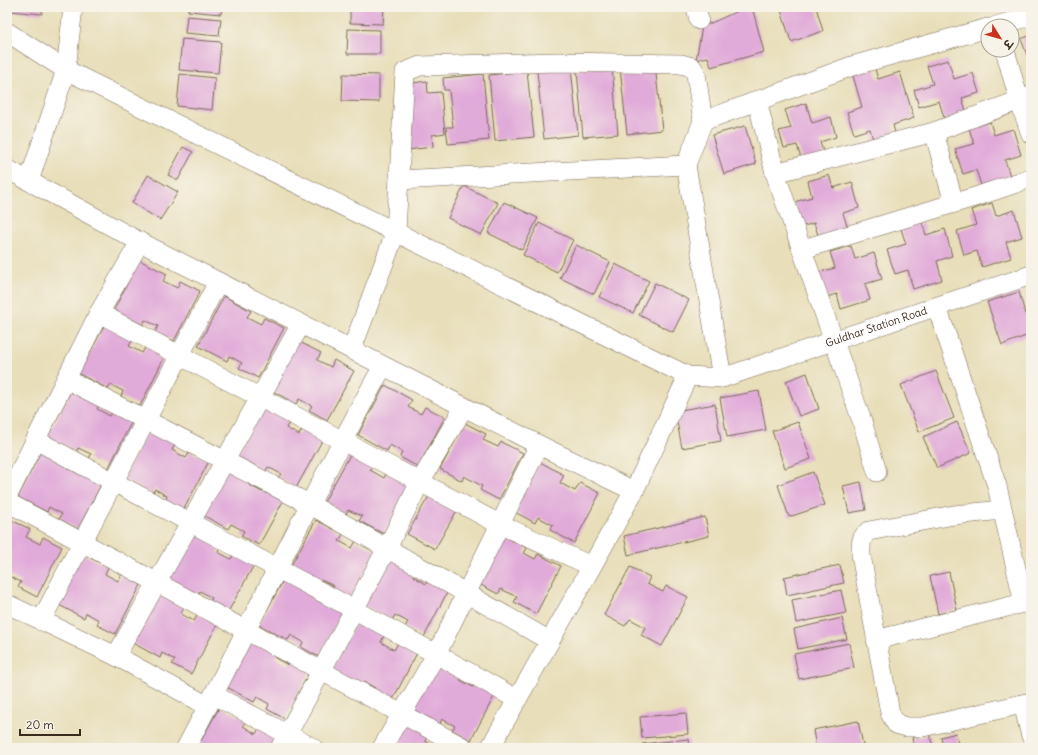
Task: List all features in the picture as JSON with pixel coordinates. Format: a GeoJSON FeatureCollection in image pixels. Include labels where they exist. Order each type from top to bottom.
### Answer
{"type":"FeatureCollection","features":[{"type":"Feature","properties":{"kind":"street"},"geometry":{"type":"LineString","coordinates":[[29,181],[66,70],[73,7]]}},
{"type":"Feature","properties":{"kind":"street"},"geometry":{"type":"LineString","coordinates":[[1020,19],[1031,16]]}},
{"type":"Feature","properties":{"kind":"street"},"geometry":{"type":"LineString","coordinates":[[703,121],[852,66],[980,30]]}},
{"type":"Feature","properties":{"kind":"street"},"geometry":{"type":"LineString","coordinates":[[7,32],[66,70],[396,231],[688,376],[722,378],[686,165],[703,121],[696,74],[692,67],[687,65],[558,62],[420,66],[405,72],[396,231],[352,349]]}},
{"type":"Feature","properties":{"kind":"street"},"geometry":{"type":"LineString","coordinates":[[1008,58],[1025,98],[1031,134]]}},
{"type":"Feature","properties":{"kind":"street"},"geometry":{"type":"LineString","coordinates":[[775,173],[934,132],[1025,98]]}},
{"type":"Feature","properties":{"kind":"street"},"geometry":{"type":"LineString","coordinates":[[757,100],[775,173],[803,249],[833,341],[862,421],[877,472]]}},
{"type":"Feature","properties":{"kind":"street"},"geometry":{"type":"LineString","coordinates":[[934,132],[954,203]]}},
{"type":"Feature","properties":{"kind":"street"},"geometry":{"type":"LineString","coordinates":[[399,180],[686,165]]}},
{"type":"Feature","properties":{"kind":"street"},"geometry":{"type":"LineString","coordinates":[[7,169],[140,242],[464,407],[634,491]]}},
{"type":"Feature","properties":{"kind":"street"},"geometry":{"type":"LineString","coordinates":[[803,249],[1031,178]]}},
{"type":"Feature","properties":{"kind":"street"},"geometry":{"type":"LineString","coordinates":[[7,497],[99,313],[140,242]]}},
{"type":"Feature","properties":{"kind":"street","name":"Guldhar Station Road"},"geometry":{"type":"LineString","coordinates":[[722,378],[1030,277]]}},
{"type":"Feature","properties":{"kind":"street"},"geometry":{"type":"LineString","coordinates":[[41,621],[218,282]]}},
{"type":"Feature","properties":{"kind":"street"},"geometry":{"type":"LineString","coordinates":[[876,640],[1027,602],[997,486],[937,307]]}},
{"type":"Feature","properties":{"kind":"street"},"geometry":{"type":"LineString","coordinates":[[99,313],[342,440],[501,526],[591,566]]}},
{"type":"Feature","properties":{"kind":"street"},"geometry":{"type":"LineString","coordinates":[[116,656],[301,324]]}},
{"type":"Feature","properties":{"kind":"street"},"geometry":{"type":"LineString","coordinates":[[186,748],[247,631],[276,569],[342,440],[383,366]]}},
{"type":"Feature","properties":{"kind":"street"},"geometry":{"type":"LineString","coordinates":[[490,748],[516,699],[634,491],[688,376]]}},
{"type":"Feature","properties":{"kind":"street"},"geometry":{"type":"LineString","coordinates":[[66,379],[147,419],[309,504],[550,641]]}},
{"type":"Feature","properties":{"kind":"street"},"geometry":{"type":"LineString","coordinates":[[284,741],[354,608],[388,548],[420,482],[464,407]]}},
{"type":"Feature","properties":{"kind":"street"},"geometry":{"type":"LineString","coordinates":[[36,440],[276,569],[354,608],[516,699]]}},
{"type":"Feature","properties":{"kind":"street"},"geometry":{"type":"LineString","coordinates":[[382,748],[436,653],[501,526],[540,445]]}},
{"type":"Feature","properties":{"kind":"street"},"geometry":{"type":"LineString","coordinates":[[7,502],[465,748]]}},
{"type":"Feature","properties":{"kind":"street"},"geometry":{"type":"LineString","coordinates":[[1002,510],[954,515],[869,530],[864,535],[861,542],[861,555],[890,713],[896,724],[907,727],[923,726],[1027,703],[1031,736]]}},
{"type":"Feature","properties":{"kind":"street"},"geometry":{"type":"LineString","coordinates":[[7,604],[211,701],[284,741],[313,748]]}},
{"type":"Feature","properties":{"kind":"building"},"geometry":{"type":"Polygon","coordinates":[[[9,7],[42,7],[42,14],[9,11],[9,7]]]}},
{"type":"Feature","properties":{"kind":"building"},"geometry":{"type":"Polygon","coordinates":[[[189,7],[222,7],[221,14],[188,11],[189,7]]]}},
{"type":"Feature","properties":{"kind":"building"},"geometry":{"type":"Polygon","coordinates":[[[350,7],[384,7],[383,24],[350,23],[350,7]]]}},
{"type":"Feature","properties":{"kind":"building"},"geometry":{"type":"Polygon","coordinates":[[[747,7],[752,7],[764,52],[711,67],[708,57],[696,60],[702,27],[747,7]]]}},
{"type":"Feature","properties":{"kind":"building"},"geometry":{"type":"Polygon","coordinates":[[[780,7],[816,7],[823,31],[791,42],[780,7]]]}},
{"type":"Feature","properties":{"kind":"building"},"geometry":{"type":"Polygon","coordinates":[[[187,16],[221,19],[219,36],[185,33],[187,16]]]}},
{"type":"Feature","properties":{"kind":"building"},"geometry":{"type":"Polygon","coordinates":[[[348,29],[380,30],[380,54],[347,54],[348,29]]]}},
{"type":"Feature","properties":{"kind":"building"},"geometry":{"type":"Polygon","coordinates":[[[1031,35],[1031,66],[1021,39],[1031,35]]]}},
{"type":"Feature","properties":{"kind":"building"},"geometry":{"type":"Polygon","coordinates":[[[182,39],[221,42],[218,73],[179,70],[182,39]]]}},
{"type":"Feature","properties":{"kind":"building"},"geometry":{"type":"Polygon","coordinates":[[[948,60],[954,79],[973,73],[979,93],[962,98],[967,114],[945,121],[939,101],[919,107],[914,90],[933,84],[927,66],[948,60]]]}},
{"type":"Feature","properties":{"kind":"building"},"geometry":{"type":"Polygon","coordinates":[[[873,62],[878,79],[900,72],[914,118],[893,125],[896,137],[874,143],[870,129],[854,134],[847,112],[862,107],[851,69],[873,62]]]}},
{"type":"Feature","properties":{"kind":"building"},"geometry":{"type":"Polygon","coordinates":[[[655,64],[662,130],[627,134],[620,68],[655,64]]]}},
{"type":"Feature","properties":{"kind":"building"},"geometry":{"type":"Polygon","coordinates":[[[612,67],[618,134],[583,137],[577,71],[612,67]]]}},
{"type":"Feature","properties":{"kind":"building"},"geometry":{"type":"Polygon","coordinates":[[[571,68],[578,135],[544,139],[537,71],[571,68]]]}},
{"type":"Feature","properties":{"kind":"building"},"geometry":{"type":"Polygon","coordinates":[[[527,71],[534,137],[495,141],[489,75],[527,71]]]}},
{"type":"Feature","properties":{"kind":"building"},"geometry":{"type":"Polygon","coordinates":[[[180,74],[215,78],[212,110],[177,106],[180,74]]]}},
{"type":"Feature","properties":{"kind":"building"},"geometry":{"type":"Polygon","coordinates":[[[343,74],[379,75],[379,102],[342,101],[343,74]]]}},
{"type":"Feature","properties":{"kind":"building"},"geometry":{"type":"Polygon","coordinates":[[[483,74],[489,140],[448,144],[446,127],[453,127],[449,90],[444,90],[443,78],[483,74]]]}},
{"type":"Feature","properties":{"kind":"building"},"geometry":{"type":"Polygon","coordinates":[[[427,81],[428,93],[441,92],[445,133],[432,135],[433,147],[407,150],[406,84],[427,81]]]}},
{"type":"Feature","properties":{"kind":"building"},"geometry":{"type":"Polygon","coordinates":[[[806,103],[812,123],[831,117],[836,137],[820,142],[825,158],[803,165],[797,145],[784,148],[779,131],[791,128],[785,110],[806,103]]]}},
{"type":"Feature","properties":{"kind":"building"},"geometry":{"type":"Polygon","coordinates":[[[990,122],[994,135],[1013,129],[1021,155],[1005,160],[1010,176],[981,185],[976,170],[963,174],[955,149],[974,144],[969,128],[990,122]]]}},
{"type":"Feature","properties":{"kind":"building"},"geometry":{"type":"Polygon","coordinates":[[[745,126],[756,164],[724,174],[712,135],[745,126]]]}},
{"type":"Feature","properties":{"kind":"building"},"geometry":{"type":"Polygon","coordinates":[[[183,147],[193,152],[178,180],[168,175],[183,147]]]}},
{"type":"Feature","properties":{"kind":"building"},"geometry":{"type":"Polygon","coordinates":[[[148,175],[178,192],[160,220],[132,203],[148,175]]]}},
{"type":"Feature","properties":{"kind":"building"},"geometry":{"type":"Polygon","coordinates":[[[829,175],[833,188],[852,182],[859,208],[843,213],[848,229],[819,238],[814,223],[801,227],[794,202],[812,197],[808,181],[829,175]]]}},
{"type":"Feature","properties":{"kind":"building"},"geometry":{"type":"Polygon","coordinates":[[[464,186],[498,203],[481,235],[448,218],[464,186]]]}},
{"type":"Feature","properties":{"kind":"building"},"geometry":{"type":"Polygon","coordinates":[[[504,202],[538,218],[522,250],[488,233],[504,202]]]}},
{"type":"Feature","properties":{"kind":"building"},"geometry":{"type":"Polygon","coordinates":[[[992,203],[996,216],[1014,210],[1022,237],[1006,242],[1011,258],[982,267],[977,251],[964,255],[957,231],[976,225],[971,210],[992,203]]]}},
{"type":"Feature","properties":{"kind":"building"},"geometry":{"type":"Polygon","coordinates":[[[922,222],[926,235],[945,229],[952,256],[937,261],[942,280],[913,289],[908,270],[895,274],[887,250],[906,244],[901,229],[922,222]]]}},
{"type":"Feature","properties":{"kind":"building"},"geometry":{"type":"Polygon","coordinates":[[[539,223],[573,240],[557,272],[523,255],[539,223]]]}},
{"type":"Feature","properties":{"kind":"building"},"geometry":{"type":"Polygon","coordinates":[[[576,245],[610,262],[594,294],[560,278],[576,245]]]}},
{"type":"Feature","properties":{"kind":"building"},"geometry":{"type":"Polygon","coordinates":[[[851,246],[855,259],[874,253],[882,279],[865,284],[870,300],[841,309],[837,294],[823,298],[816,273],[835,268],[830,252],[851,246]]]}},
{"type":"Feature","properties":{"kind":"building"},"geometry":{"type":"Polygon","coordinates":[[[139,260],[167,274],[163,281],[177,288],[180,281],[200,291],[174,341],[155,332],[158,326],[145,320],[143,325],[114,310],[139,260]]]}},
{"type":"Feature","properties":{"kind":"building"},"geometry":{"type":"Polygon","coordinates":[[[615,264],[649,281],[633,313],[599,297],[615,264]]]}},
{"type":"Feature","properties":{"kind":"building"},"geometry":{"type":"Polygon","coordinates":[[[655,283],[689,300],[673,332],[639,315],[655,283]]]}},
{"type":"Feature","properties":{"kind":"building"},"geometry":{"type":"Polygon","coordinates":[[[1019,292],[1031,334],[1002,345],[987,302],[1019,292]]]}},
{"type":"Feature","properties":{"kind":"building"},"geometry":{"type":"Polygon","coordinates":[[[224,296],[251,311],[247,317],[261,324],[264,318],[284,328],[258,378],[239,368],[242,363],[229,356],[227,361],[198,346],[224,296]]]}},
{"type":"Feature","properties":{"kind":"building"},"geometry":{"type":"Polygon","coordinates":[[[105,324],[133,339],[129,346],[142,353],[146,346],[165,356],[140,406],[121,397],[123,391],[111,385],[108,389],[79,374],[105,324]]]}},
{"type":"Feature","properties":{"kind":"building"},"geometry":{"type":"Polygon","coordinates":[[[294,339],[321,353],[317,360],[331,367],[334,360],[354,371],[327,420],[309,410],[312,406],[299,399],[296,404],[267,388],[294,339]]]}},
{"type":"Feature","properties":{"kind":"building"},"geometry":{"type":"Polygon","coordinates":[[[936,371],[954,418],[919,432],[901,385],[936,371]]]}},
{"type":"Feature","properties":{"kind":"building"},"geometry":{"type":"Polygon","coordinates":[[[807,373],[819,409],[799,416],[786,381],[807,373]]]}},
{"type":"Feature","properties":{"kind":"building"},"geometry":{"type":"Polygon","coordinates":[[[385,385],[412,400],[408,407],[421,414],[425,407],[445,417],[418,467],[400,457],[402,452],[390,445],[387,451],[358,435],[385,385]]]}},
{"type":"Feature","properties":{"kind":"building"},"geometry":{"type":"Polygon","coordinates":[[[73,387],[100,401],[97,409],[110,416],[114,409],[133,419],[108,469],[89,459],[91,454],[78,448],[76,452],[47,438],[73,387]]]}},
{"type":"Feature","properties":{"kind":"building"},"geometry":{"type":"Polygon","coordinates":[[[759,391],[766,430],[727,437],[720,398],[759,391]]]}},
{"type":"Feature","properties":{"kind":"building"},"geometry":{"type":"Polygon","coordinates":[[[715,404],[721,441],[682,448],[675,411],[715,404]]]}},
{"type":"Feature","properties":{"kind":"building"},"geometry":{"type":"Polygon","coordinates":[[[263,407],[290,421],[286,428],[299,435],[303,428],[323,439],[296,488],[278,478],[281,474],[268,467],[265,472],[236,456],[263,407]]]}},
{"type":"Feature","properties":{"kind":"building"},"geometry":{"type":"Polygon","coordinates":[[[798,422],[811,459],[785,468],[772,431],[798,422]]]}},
{"type":"Feature","properties":{"kind":"building"},"geometry":{"type":"Polygon","coordinates":[[[957,422],[971,453],[937,468],[923,437],[957,422]]]}},
{"type":"Feature","properties":{"kind":"building"},"geometry":{"type":"Polygon","coordinates":[[[465,423],[486,434],[483,440],[498,447],[501,442],[523,453],[499,500],[480,490],[482,486],[464,476],[462,481],[440,469],[465,423]]]}},
{"type":"Feature","properties":{"kind":"building"},"geometry":{"type":"Polygon","coordinates":[[[149,429],[176,443],[172,450],[186,458],[190,451],[209,461],[183,511],[165,501],[167,496],[155,489],[152,494],[123,479],[149,429]]]}},
{"type":"Feature","properties":{"kind":"building"},"geometry":{"type":"Polygon","coordinates":[[[43,447],[71,461],[67,468],[81,475],[84,469],[104,479],[78,529],[59,519],[62,514],[49,507],[47,512],[18,497],[43,447]]]}},
{"type":"Feature","properties":{"kind":"building"},"geometry":{"type":"Polygon","coordinates":[[[351,453],[373,465],[370,470],[384,478],[387,472],[410,484],[384,534],[359,521],[362,516],[348,510],[346,514],[324,502],[351,453]]]}},
{"type":"Feature","properties":{"kind":"building"},"geometry":{"type":"Polygon","coordinates":[[[540,462],[564,475],[560,483],[575,491],[580,483],[600,493],[574,543],[550,530],[553,525],[538,517],[535,523],[513,511],[540,462]]]}},
{"type":"Feature","properties":{"kind":"building"},"geometry":{"type":"Polygon","coordinates":[[[226,464],[252,478],[249,485],[262,492],[266,485],[286,496],[259,545],[241,536],[244,531],[231,524],[228,529],[199,513],[226,464]]]}},
{"type":"Feature","properties":{"kind":"building"},"geometry":{"type":"Polygon","coordinates":[[[813,472],[825,505],[789,517],[778,485],[813,472]]]}},
{"type":"Feature","properties":{"kind":"building"},"geometry":{"type":"Polygon","coordinates":[[[861,482],[866,510],[849,513],[843,486],[861,482]]]}},
{"type":"Feature","properties":{"kind":"building"},"geometry":{"type":"Polygon","coordinates":[[[433,489],[460,505],[435,549],[407,534],[433,489]]]}},
{"type":"Feature","properties":{"kind":"building"},"geometry":{"type":"Polygon","coordinates":[[[705,517],[709,536],[628,555],[624,536],[705,517]]]}},
{"type":"Feature","properties":{"kind":"building"},"geometry":{"type":"Polygon","coordinates":[[[7,518],[30,529],[26,537],[40,544],[43,537],[62,547],[37,597],[18,587],[21,582],[7,575],[7,518]]]}},
{"type":"Feature","properties":{"kind":"building"},"geometry":{"type":"Polygon","coordinates":[[[316,520],[343,534],[339,541],[352,548],[356,541],[376,551],[349,601],[331,591],[334,586],[321,580],[318,585],[289,569],[316,520]]]}},
{"type":"Feature","properties":{"kind":"building"},"geometry":{"type":"Polygon","coordinates":[[[195,531],[221,545],[218,552],[231,559],[235,552],[255,563],[228,612],[210,602],[212,598],[200,591],[197,596],[168,580],[195,531]]]}},
{"type":"Feature","properties":{"kind":"building"},"geometry":{"type":"Polygon","coordinates":[[[503,535],[527,548],[524,553],[535,559],[538,554],[561,566],[536,614],[514,602],[517,597],[501,589],[498,594],[477,583],[503,535]]]}},
{"type":"Feature","properties":{"kind":"building"},"geometry":{"type":"Polygon","coordinates":[[[81,553],[108,567],[105,574],[118,581],[122,574],[141,585],[115,634],[97,625],[99,620],[86,613],[84,618],[55,603],[81,553]]]}},
{"type":"Feature","properties":{"kind":"building"},"geometry":{"type":"Polygon","coordinates":[[[390,555],[416,570],[413,576],[426,584],[430,576],[450,587],[424,637],[405,627],[408,622],[395,615],[392,620],[363,605],[390,555]]]}},
{"type":"Feature","properties":{"kind":"building"},"geometry":{"type":"Polygon","coordinates":[[[840,565],[844,583],[787,595],[784,577],[840,565]]]}},
{"type":"Feature","properties":{"kind":"building"},"geometry":{"type":"Polygon","coordinates":[[[630,567],[650,577],[647,584],[663,592],[666,586],[688,597],[662,646],[641,635],[645,627],[630,619],[625,626],[604,615],[630,567]]]}},
{"type":"Feature","properties":{"kind":"building"},"geometry":{"type":"Polygon","coordinates":[[[949,572],[957,610],[938,614],[930,576],[949,572]]]}},
{"type":"Feature","properties":{"kind":"building"},"geometry":{"type":"Polygon","coordinates":[[[286,575],[312,589],[309,596],[322,603],[326,597],[345,607],[319,657],[301,647],[303,642],[291,635],[288,640],[259,625],[286,575]]]}},
{"type":"Feature","properties":{"kind":"building"},"geometry":{"type":"Polygon","coordinates":[[[841,590],[846,613],[796,623],[792,600],[841,590]]]}},
{"type":"Feature","properties":{"kind":"building"},"geometry":{"type":"Polygon","coordinates":[[[157,593],[184,607],[181,614],[194,621],[198,614],[217,625],[191,674],[172,664],[175,660],[162,653],[160,658],[131,642],[157,593]]]}},
{"type":"Feature","properties":{"kind":"building"},"geometry":{"type":"Polygon","coordinates":[[[842,618],[847,639],[798,649],[794,629],[842,618]]]}},
{"type":"Feature","properties":{"kind":"building"},"geometry":{"type":"Polygon","coordinates":[[[357,621],[384,636],[381,642],[394,650],[398,643],[417,653],[391,703],[373,693],[375,688],[363,681],[360,686],[331,671],[357,621]]]}},
{"type":"Feature","properties":{"kind":"building"},"geometry":{"type":"Polygon","coordinates":[[[251,637],[278,651],[275,658],[288,665],[292,658],[311,669],[285,719],[267,709],[269,704],[257,697],[254,702],[225,686],[251,637]]]}},
{"type":"Feature","properties":{"kind":"building"},"geometry":{"type":"Polygon","coordinates":[[[849,643],[854,668],[799,679],[794,654],[849,643]]]}},
{"type":"Feature","properties":{"kind":"building"},"geometry":{"type":"Polygon","coordinates":[[[437,659],[464,673],[460,680],[473,687],[477,680],[497,691],[471,740],[452,730],[455,726],[442,719],[440,724],[411,708],[437,659]]]}},
{"type":"Feature","properties":{"kind":"building"},"geometry":{"type":"Polygon","coordinates":[[[220,706],[246,720],[243,726],[256,734],[260,726],[280,737],[274,748],[197,748],[220,706]]]}},
{"type":"Feature","properties":{"kind":"building"},"geometry":{"type":"Polygon","coordinates":[[[686,713],[688,734],[642,738],[640,717],[686,713]]]}},
{"type":"Feature","properties":{"kind":"building"},"geometry":{"type":"Polygon","coordinates":[[[402,720],[429,734],[425,741],[438,748],[387,748],[402,720]]]}},
{"type":"Feature","properties":{"kind":"building"},"geometry":{"type":"Polygon","coordinates":[[[858,721],[863,745],[846,748],[816,748],[813,730],[858,721]]]}},
{"type":"Feature","properties":{"kind":"building"},"geometry":{"type":"Polygon","coordinates":[[[956,733],[959,748],[943,748],[941,737],[956,733]]]}},
{"type":"Feature","properties":{"kind":"building"},"geometry":{"type":"Polygon","coordinates":[[[930,735],[933,748],[914,748],[912,738],[930,735]]]}},
{"type":"Feature","properties":{"kind":"building"},"geometry":{"type":"Polygon","coordinates":[[[689,739],[690,748],[642,748],[642,744],[689,739]]]}}]}
